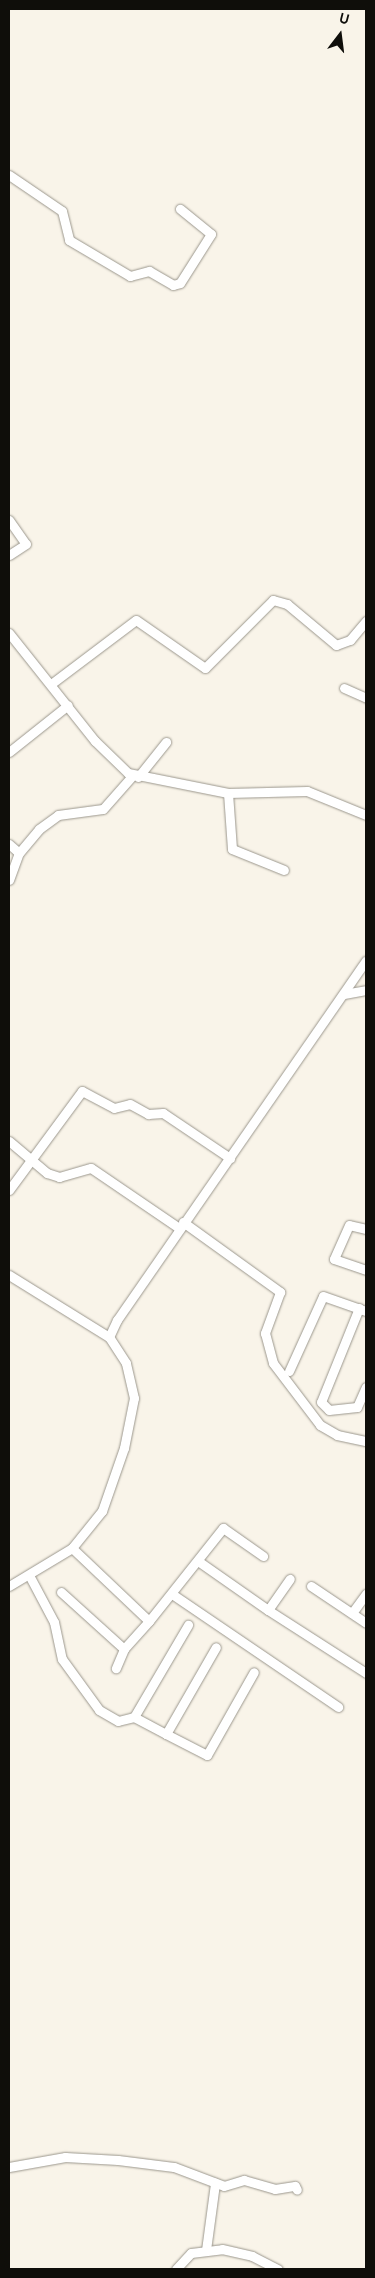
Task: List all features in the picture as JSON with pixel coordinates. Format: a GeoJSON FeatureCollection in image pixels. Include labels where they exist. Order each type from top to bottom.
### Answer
{"type":"FeatureCollection","features":[{"type":"Feature","properties":{"kind":"street"},"geometry":{"type":"LineString","coordinates":[[9,175],[62,211],[70,240],[130,276],[150,272],[176,285],[210,234],[180,209]]}},
{"type":"Feature","properties":{"kind":"street"},"geometry":{"type":"LineString","coordinates":[[9,520],[26,544],[9,555]]}},
{"type":"Feature","properties":{"kind":"street"},"geometry":{"type":"LineString","coordinates":[[51,684],[136,620],[205,668],[273,600],[287,604],[336,645],[350,640],[366,621]]}},
{"type":"Feature","properties":{"kind":"street"},"geometry":{"type":"LineString","coordinates":[[9,633],[95,741],[135,776],[228,793],[308,791],[366,814]]}},
{"type":"Feature","properties":{"kind":"street"},"geometry":{"type":"LineString","coordinates":[[344,688],[366,698]]}},
{"type":"Feature","properties":{"kind":"street"},"geometry":{"type":"LineString","coordinates":[[9,752],[68,705]]}},
{"type":"Feature","properties":{"kind":"street"},"geometry":{"type":"LineString","coordinates":[[9,880],[19,853],[52,818],[103,809],[166,742]]}},
{"type":"Feature","properties":{"kind":"street"},"geometry":{"type":"LineString","coordinates":[[228,793],[232,849],[284,870]]}},
{"type":"Feature","properties":{"kind":"street"},"geometry":{"type":"LineString","coordinates":[[9,844],[19,853]]}},
{"type":"Feature","properties":{"kind":"street"},"geometry":{"type":"LineString","coordinates":[[109,1337],[125,1305],[230,1158],[366,961]]}},
{"type":"Feature","properties":{"kind":"street"},"geometry":{"type":"LineString","coordinates":[[344,994],[366,990]]}},
{"type":"Feature","properties":{"kind":"street"},"geometry":{"type":"LineString","coordinates":[[9,1190],[82,1091],[114,1108],[130,1104],[148,1114],[164,1113],[230,1158]]}},
{"type":"Feature","properties":{"kind":"street"},"geometry":{"type":"LineString","coordinates":[[9,1141],[60,1177],[91,1168],[181,1225],[280,1292],[266,1333],[273,1363],[320,1425],[337,1436],[366,1442]]}},
{"type":"Feature","properties":{"kind":"street"},"geometry":{"type":"LineString","coordinates":[[366,1229],[349,1225],[334,1259],[366,1270]]}},
{"type":"Feature","properties":{"kind":"street"},"geometry":{"type":"LineString","coordinates":[[9,1275],[109,1337],[126,1363],[134,1398],[124,1448],[102,1511],[72,1548],[9,1586]]}},
{"type":"Feature","properties":{"kind":"street"},"geometry":{"type":"LineString","coordinates":[[290,1371],[323,1296],[363,1310],[321,1402],[329,1410],[357,1408],[366,1387]]}},
{"type":"Feature","properties":{"kind":"street"},"geometry":{"type":"LineString","coordinates":[[116,1668],[124,1650],[172,1594],[222,1528],[263,1556]]}},
{"type":"Feature","properties":{"kind":"street"},"geometry":{"type":"LineString","coordinates":[[72,1548],[149,1621]]}},
{"type":"Feature","properties":{"kind":"street"},"geometry":{"type":"LineString","coordinates":[[198,1561],[268,1610],[366,1672]]}},
{"type":"Feature","properties":{"kind":"street"},"geometry":{"type":"LineString","coordinates":[[29,1575],[52,1619],[58,1652],[68,1668],[105,1715],[122,1722],[134,1717],[188,1624]]}},
{"type":"Feature","properties":{"kind":"street"},"geometry":{"type":"LineString","coordinates":[[268,1610],[290,1579]]}},
{"type":"Feature","properties":{"kind":"street"},"geometry":{"type":"LineString","coordinates":[[311,1586],[366,1623]]}},
{"type":"Feature","properties":{"kind":"street"},"geometry":{"type":"LineString","coordinates":[[61,1592],[124,1650]]}},
{"type":"Feature","properties":{"kind":"street"},"geometry":{"type":"LineString","coordinates":[[172,1594],[338,1707]]}},
{"type":"Feature","properties":{"kind":"street"},"geometry":{"type":"LineString","coordinates":[[352,1613],[366,1594]]}},
{"type":"Feature","properties":{"kind":"street"},"geometry":{"type":"LineString","coordinates":[[166,1734],[216,1647]]}},
{"type":"Feature","properties":{"kind":"street"},"geometry":{"type":"LineString","coordinates":[[134,1717],[207,1755],[254,1672]]}},
{"type":"Feature","properties":{"kind":"street"},"geometry":{"type":"LineString","coordinates":[[9,2167],[65,2157],[118,2160],[174,2167],[215,2183],[229,2186],[244,2180],[275,2189],[295,2186],[297,2190]]}},
{"type":"Feature","properties":{"kind":"street"},"geometry":{"type":"LineString","coordinates":[[206,2250],[215,2183]]}},
{"type":"Feature","properties":{"kind":"street"},"geometry":{"type":"LineString","coordinates":[[176,2269],[182,2257],[206,2250],[238,2251],[278,2269]]}}]}
